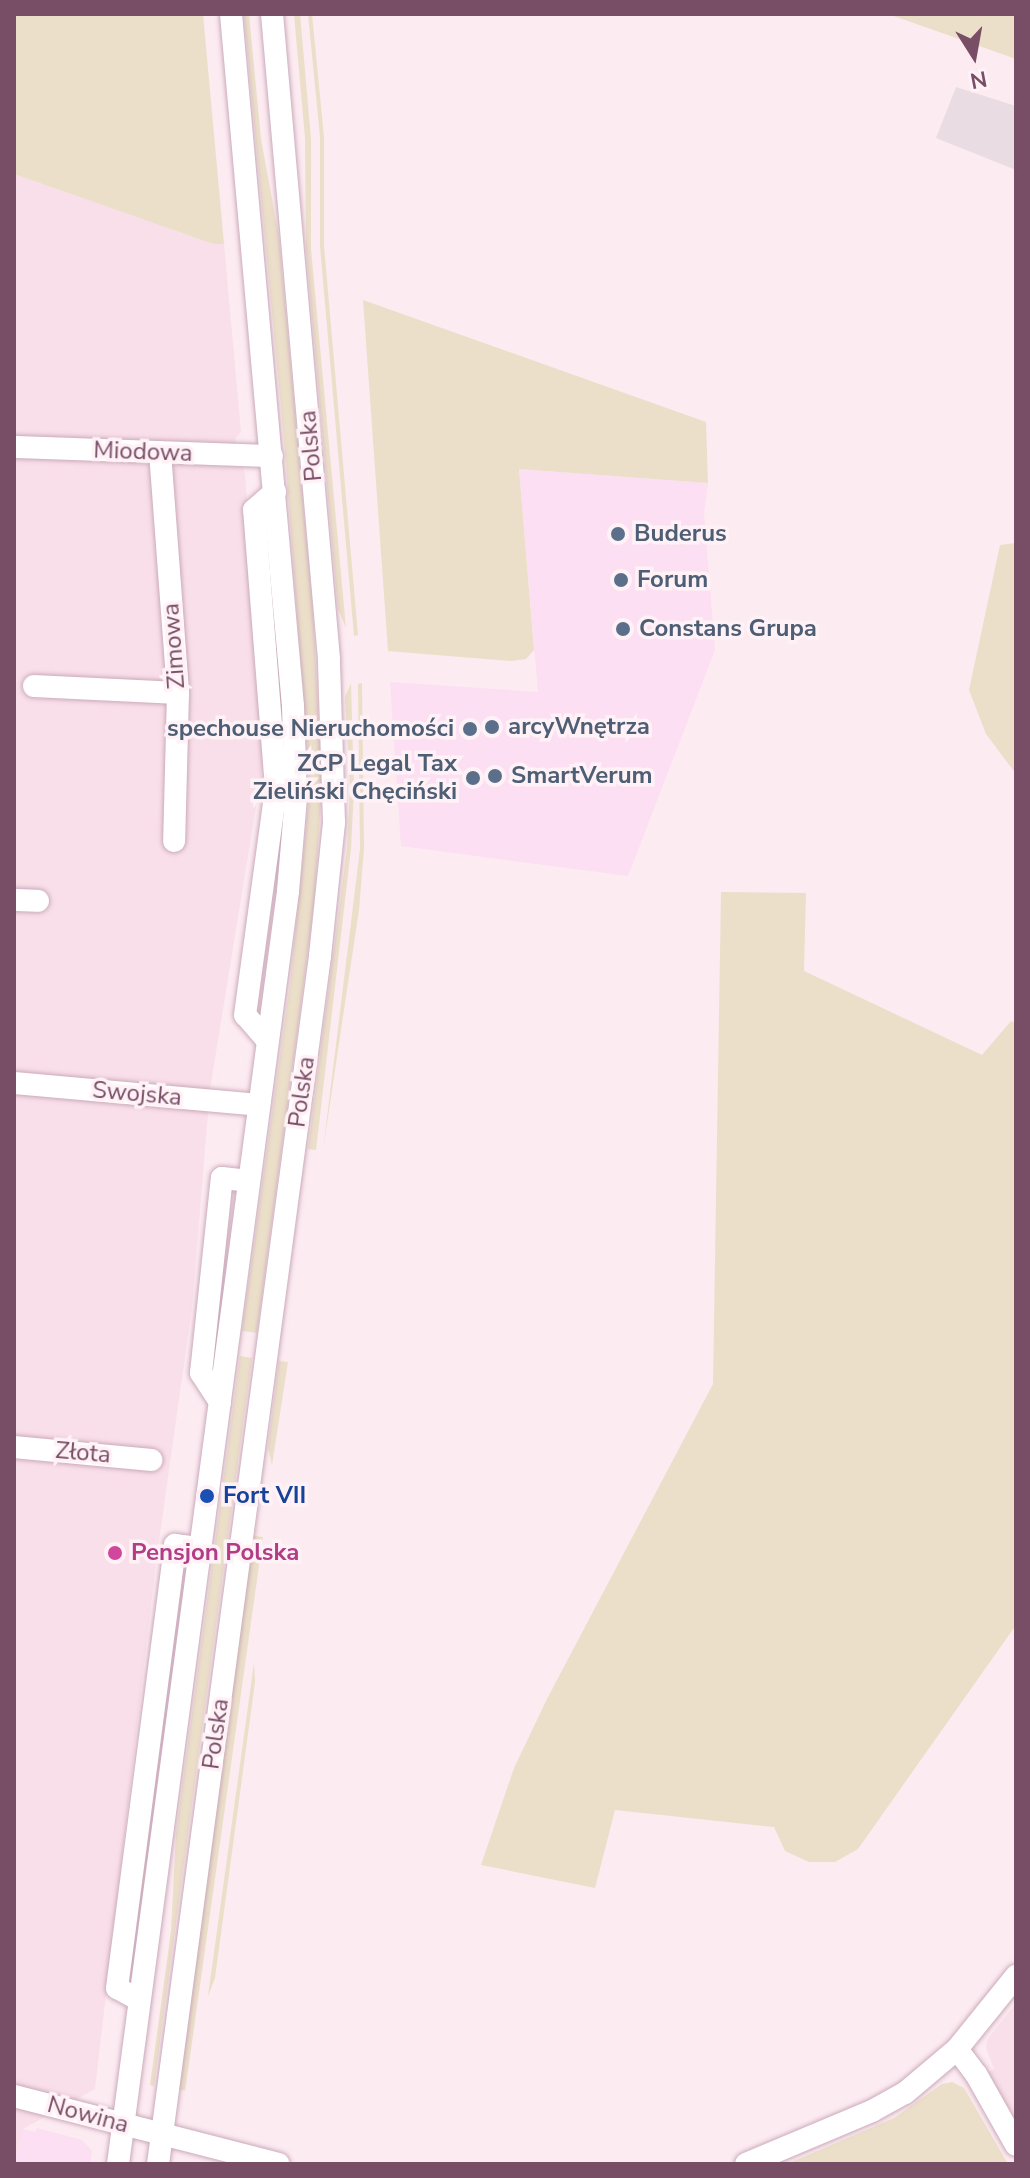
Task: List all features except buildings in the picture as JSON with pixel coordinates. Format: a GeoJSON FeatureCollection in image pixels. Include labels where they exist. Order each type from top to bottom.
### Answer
{"type":"FeatureCollection","features":[{"type":"Feature","properties":{"kind":"street","name":"Polska"},"geometry":{"type":"LineString","coordinates":[[118,2164],[220,1402],[201,1373],[222,1178],[249,1181],[267,1040],[245,1015],[276,788],[254,510],[275,492],[231,14]]}},
{"type":"Feature","properties":{"kind":"street","name":"Polska"},"geometry":{"type":"LineString","coordinates":[[158,2164],[319,970],[334,822],[329,659],[272,14]]}},
{"type":"Feature","properties":{"kind":"street","name":"Miodowa"},"geometry":{"type":"LineString","coordinates":[[14,447],[272,456]]}},
{"type":"Feature","properties":{"kind":"street","name":"Zimowa"},"geometry":{"type":"LineString","coordinates":[[160,452],[178,693],[174,841]]}},
{"type":"Feature","properties":{"kind":"street"},"geometry":{"type":"LineString","coordinates":[[34,686],[178,693]]}},
{"type":"Feature","properties":{"kind":"street"},"geometry":{"type":"LineString","coordinates":[[14,900],[38,901]]}},
{"type":"Feature","properties":{"kind":"street","name":"Swojska"},"geometry":{"type":"LineString","coordinates":[[14,1083],[259,1105]]}},
{"type":"Feature","properties":{"kind":"street","name":"Złota"},"geometry":{"type":"LineString","coordinates":[[14,1447],[151,1460]]}},
{"type":"Feature","properties":{"kind":"street"},"geometry":{"type":"LineString","coordinates":[[139,2000],[117,1988],[175,1545],[200,1548]]}},
{"type":"Feature","properties":{"kind":"street"},"geometry":{"type":"LineString","coordinates":[[746,2164],[905,2093],[957,2049],[1016,1976]]}},
{"type":"Feature","properties":{"kind":"street"},"geometry":{"type":"LineString","coordinates":[[957,2049],[976,2074],[1016,2145]]}},
{"type":"Feature","properties":{"kind":"street","name":"Nowina"},"geometry":{"type":"LineString","coordinates":[[14,2096],[278,2164]]}},
{"type":"Feature","properties":{"kind":"shaded area"},"geometry":{"type":"Polygon","coordinates":[[[14,14],[203,14],[224,244],[213,244],[14,174],[14,14]]]}},
{"type":"Feature","properties":{"kind":"shaded area"},"geometry":{"type":"Polygon","coordinates":[[[244,14],[249,14],[261,139],[279,237],[313,610],[322,788],[314,905],[257,1333],[242,1331],[290,984],[310,789],[285,451],[244,14]]]}},
{"type":"Feature","properties":{"kind":"shaded area"},"geometry":{"type":"Polygon","coordinates":[[[294,14],[300,14],[311,139],[311,249],[346,628],[338,609],[306,248],[305,138],[294,14]]]}},
{"type":"Feature","properties":{"kind":"shaded area"},"geometry":{"type":"Polygon","coordinates":[[[308,14],[312,14],[324,137],[324,246],[358,635],[354,636],[320,246],[320,137],[308,14]]]}},
{"type":"Feature","properties":{"kind":"shaded area"},"geometry":{"type":"Polygon","coordinates":[[[888,14],[1016,14],[1016,59],[888,14]]]}},
{"type":"Feature","properties":{"kind":"shaded area"},"geometry":{"type":"Polygon","coordinates":[[[956,87],[1016,106],[1016,170],[936,138],[956,87]]]}},
{"type":"Feature","properties":{"kind":"shaded area"},"geometry":{"type":"Polygon","coordinates":[[[14,174],[213,244],[224,244],[241,432],[235,439],[245,474],[264,758],[210,1089],[192,1307],[156,1562],[95,2089],[23,2129],[14,2164],[14,174]]]}},
{"type":"Feature","properties":{"kind":"shaded area"},"geometry":{"type":"Polygon","coordinates":[[[363,300],[706,422],[708,483],[519,469],[534,650],[526,659],[510,661],[388,651],[363,300]]]}},
{"type":"Feature","properties":{"kind":"shaded area"},"geometry":{"type":"Polygon","coordinates":[[[519,469],[708,483],[704,513],[715,650],[628,876],[401,846],[390,682],[538,692],[519,469]]]}},
{"type":"Feature","properties":{"kind":"shaded area"},"geometry":{"type":"Polygon","coordinates":[[[1016,543],[1016,774],[986,734],[969,690],[1000,545],[1016,543]]]}},
{"type":"Feature","properties":{"kind":"shaded area"},"geometry":{"type":"Polygon","coordinates":[[[351,683],[354,789],[351,849],[316,1150],[308,1149],[347,848],[350,787],[345,697],[351,683]]]}},
{"type":"Feature","properties":{"kind":"shaded area"},"geometry":{"type":"Polygon","coordinates":[[[362,683],[364,848],[359,910],[323,1150],[360,849],[358,684],[362,683]]]}},
{"type":"Feature","properties":{"kind":"shaded area"},"geometry":{"type":"Polygon","coordinates":[[[721,892],[806,893],[804,971],[982,1055],[1011,1021],[1016,1023],[1016,1625],[858,1849],[835,1862],[809,1862],[785,1851],[774,1827],[615,1810],[595,1888],[481,1865],[514,1768],[547,1699],[713,1384],[721,892]]]}},
{"type":"Feature","properties":{"kind":"shaded area"},"geometry":{"type":"Polygon","coordinates":[[[240,1356],[252,1358],[154,2086],[150,2085],[171,1931],[176,1833],[240,1356]]]}},
{"type":"Feature","properties":{"kind":"shaded area"},"geometry":{"type":"Polygon","coordinates":[[[279,1361],[288,1362],[272,1465],[268,1448],[279,1361]]]}},
{"type":"Feature","properties":{"kind":"shaded area"},"geometry":{"type":"Polygon","coordinates":[[[245,1534],[263,1537],[185,2091],[167,2088],[245,1534]]]}},
{"type":"Feature","properties":{"kind":"shaded area"},"geometry":{"type":"Polygon","coordinates":[[[254,1663],[255,1682],[215,1978],[208,1996],[254,1663]]]}},
{"type":"Feature","properties":{"kind":"shaded area"},"geometry":{"type":"Polygon","coordinates":[[[1016,2003],[1016,2141],[986,2073],[994,2069],[986,2048],[987,2040],[1016,2003]]]}},
{"type":"Feature","properties":{"kind":"shaded area"},"geometry":{"type":"Polygon","coordinates":[[[952,2082],[964,2088],[1008,2164],[787,2164],[894,2118],[942,2084],[952,2082]]]}},
{"type":"Feature","properties":{"kind":"shaded area"},"geometry":{"type":"Polygon","coordinates":[[[37,2128],[82,2140],[92,2151],[90,2164],[14,2164],[23,2129],[35,2132],[37,2128]]]}},
{"type":"Feature","properties":{"kind":"place","name":"Buderus"},"geometry":{"type":"Point","coordinates":[618,534]}},
{"type":"Feature","properties":{"kind":"place","name":"Forum"},"geometry":{"type":"Point","coordinates":[621,580]}},
{"type":"Feature","properties":{"kind":"place","name":"Constans Grupa"},"geometry":{"type":"Point","coordinates":[623,629]}},
{"type":"Feature","properties":{"kind":"place","name":"arcyWnętrza"},"geometry":{"type":"Point","coordinates":[492,727]}},
{"type":"Feature","properties":{"kind":"place","name":"spechouse Nieruchomości"},"geometry":{"type":"Point","coordinates":[470,729]}},
{"type":"Feature","properties":{"kind":"place","name":"SmartVerum"},"geometry":{"type":"Point","coordinates":[495,776]}},
{"type":"Feature","properties":{"kind":"place","name":"ZCP Legal Tax Zieliński Chęciński"},"geometry":{"type":"Point","coordinates":[473,778]}},
{"type":"Feature","properties":{"kind":"place","name":"Fort VII"},"geometry":{"type":"Point","coordinates":[207,1496]}},
{"type":"Feature","properties":{"kind":"place","name":"Pensjon Polska"},"geometry":{"type":"Point","coordinates":[115,1553]}}]}
